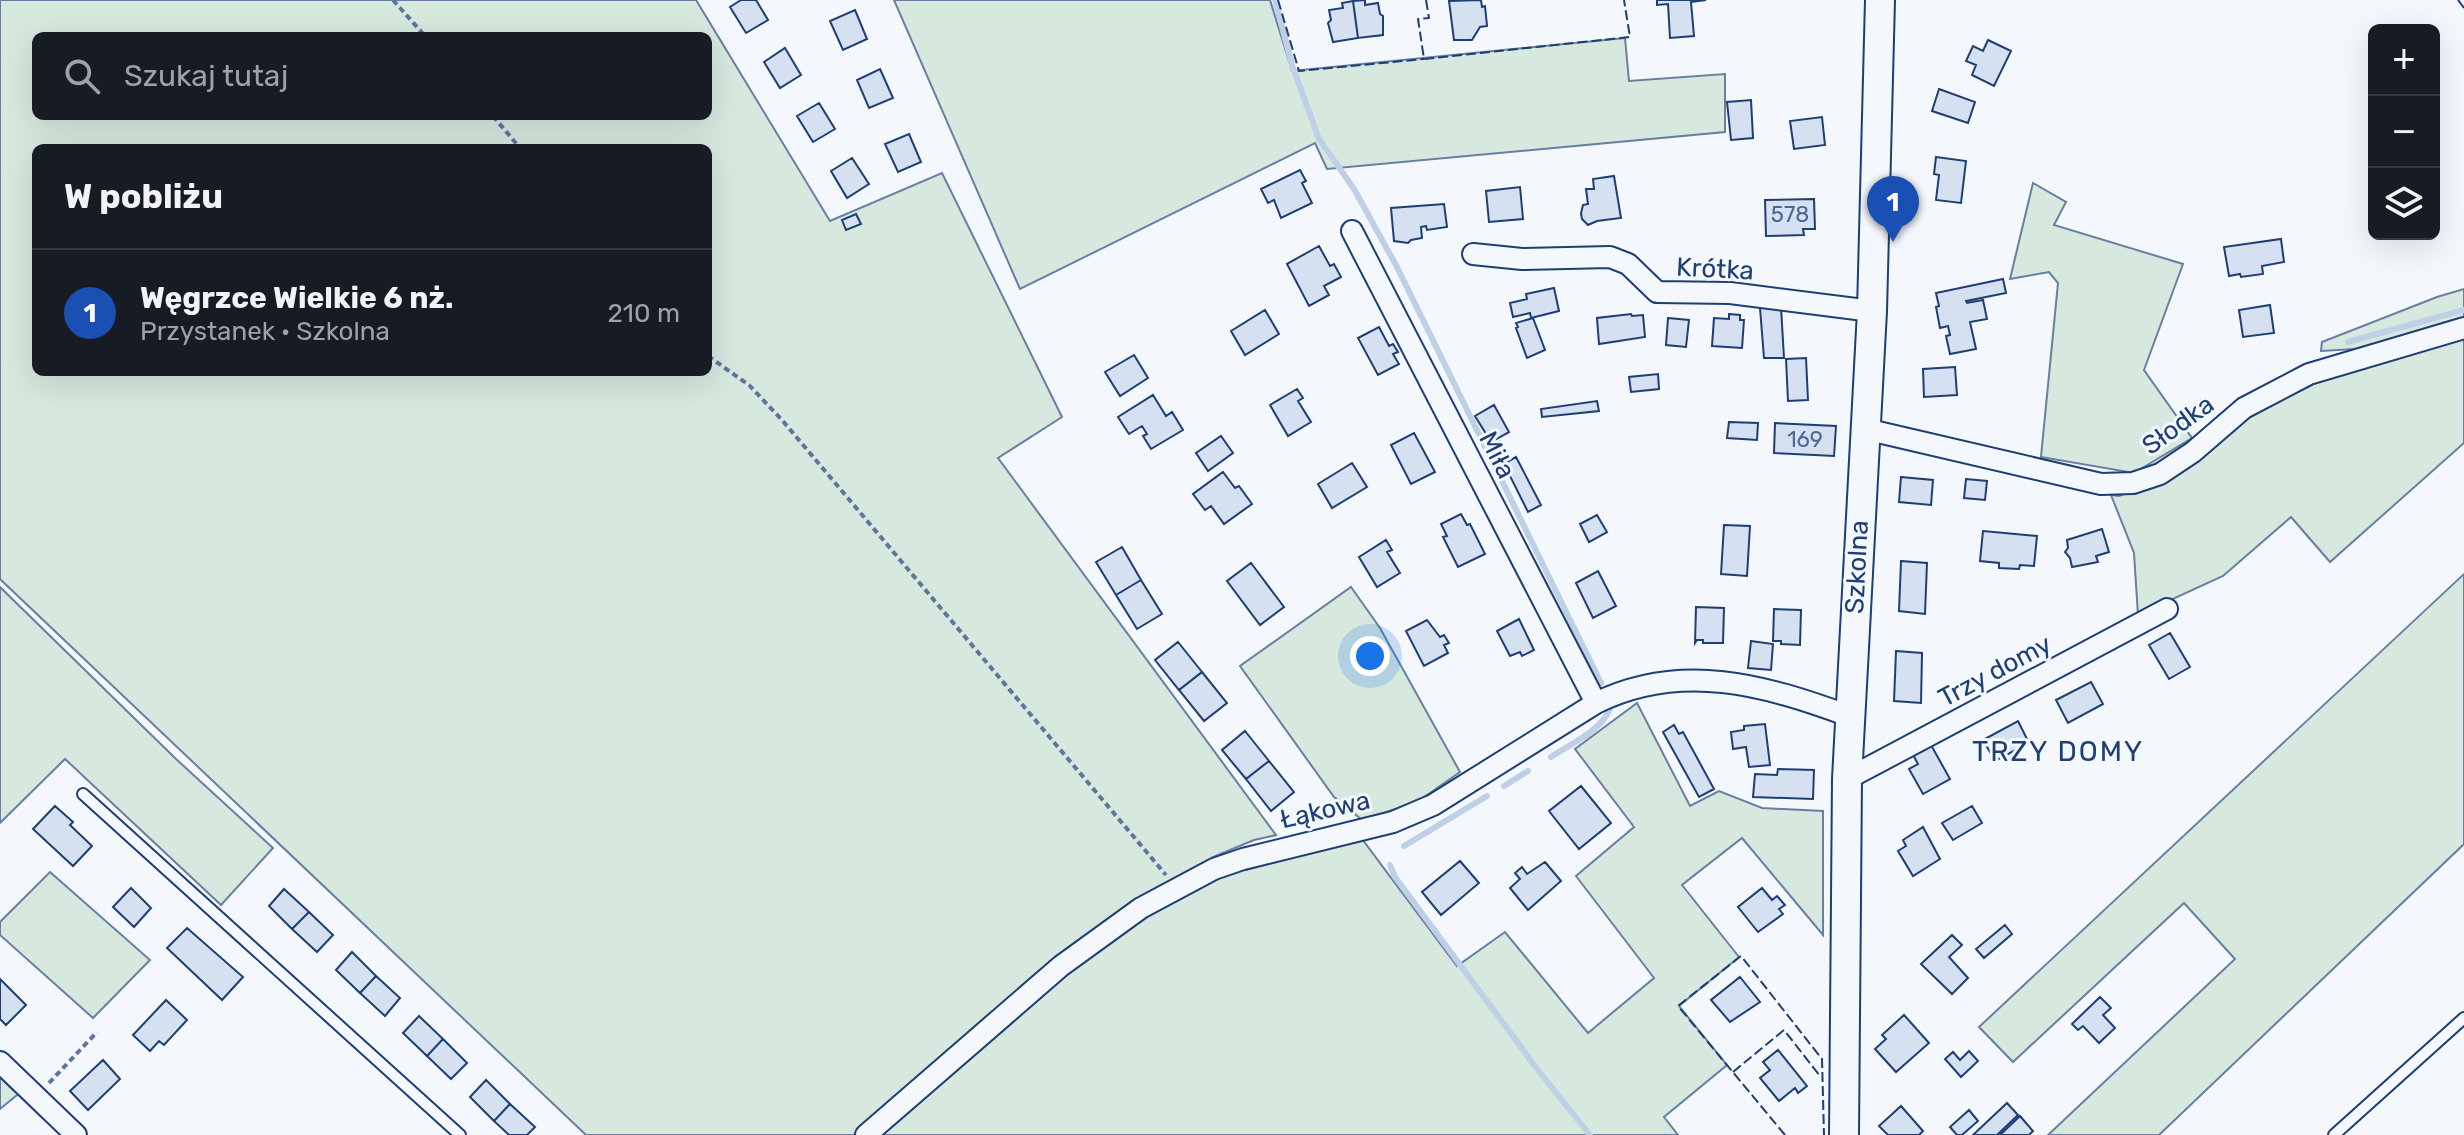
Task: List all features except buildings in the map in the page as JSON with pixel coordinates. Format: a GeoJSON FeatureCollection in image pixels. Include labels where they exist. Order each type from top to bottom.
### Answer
{"type":"FeatureCollection","features":[{"type":"Feature","properties":{"kind":"street","name":"Szkolna"},"geometry":{"type":"LineString","coordinates":[[1844,1135],[1847,779],[1872,311],[1880,0]]}},
{"type":"Feature","properties":{"kind":"street","name":"Miła"},"geometry":{"type":"LineString","coordinates":[[1352,231],[1596,703]]}},
{"type":"Feature","properties":{"kind":"street","name":"Krótka"},"geometry":{"type":"LineString","coordinates":[[1473,254],[1522,259],[1610,257],[1628,264],[1657,292],[1730,293],[1872,311]]}},
{"type":"Feature","properties":{"kind":"street","name":"Słodka"},"geometry":{"type":"LineString","coordinates":[[1865,429],[2101,484],[2133,483],[2160,474],[2193,452],[2244,408],[2281,387],[2341,363],[2464,328]]}},
{"type":"Feature","properties":{"kind":"street","name":"Trzy domy"},"geometry":{"type":"LineString","coordinates":[[1847,779],[2167,609]]}},
{"type":"Feature","properties":{"kind":"street","name":"Łąkowa"},"geometry":{"type":"LineString","coordinates":[[866,1135],[1079,952],[1114,926],[1177,888],[1271,849],[1393,822],[1433,805],[1596,703],[1645,684],[1691,680],[1758,686],[1849,716]]}},
{"type":"Feature","properties":{"kind":"street"},"geometry":{"type":"LineString","coordinates":[[0,1062],[76,1135]]}},
{"type":"Feature","properties":{"kind":"lane"},"geometry":{"type":"LineString","coordinates":[[83,794],[460,1135]]}},
{"type":"Feature","properties":{"kind":"lane"},"geometry":{"type":"LineString","coordinates":[[2334,1135],[2464,1018]]}},
{"type":"Feature","properties":{"kind":"path"},"geometry":{"type":"LineString","coordinates":[[393,0],[421,32]]}},
{"type":"Feature","properties":{"kind":"path"},"geometry":{"type":"LineString","coordinates":[[496,120],[517,144]]}},
{"type":"Feature","properties":{"kind":"path"},"geometry":{"type":"LineString","coordinates":[[712,359],[749,385],[782,420],[1177,888]]}},
{"type":"Feature","properties":{"kind":"path"},"geometry":{"type":"LineString","coordinates":[[36,1097],[97,1032]]}},
{"type":"Feature","properties":{"kind":"shaded area"},"geometry":{"type":"Polygon","coordinates":[[[0,0],[696,0],[830,221],[942,173],[1062,417],[998,458],[1276,835],[1254,840],[1213,857],[1246,870],[1362,839],[1457,966],[1505,932],[1588,1033],[1654,978],[1576,876],[1634,827],[1575,749],[1637,703],[1690,806],[1719,791],[1762,808],[1823,811],[1823,935],[1742,838],[1682,885],[1739,957],[1679,1006],[1727,1065],[1664,1117],[1678,1135],[586,1135],[0,579],[0,0]]]}},
{"type":"Feature","properties":{"kind":"shaded area"},"geometry":{"type":"Polygon","coordinates":[[[894,0],[1270,0],[1292,71],[1625,38],[1629,81],[1725,74],[1725,132],[1327,169],[1315,143],[1020,289],[894,0]]]}},
{"type":"Feature","properties":{"kind":"shaded area"},"geometry":{"type":"Polygon","coordinates":[[[2033,183],[2066,202],[2054,225],[2183,264],[2144,370],[2192,438],[2134,473],[2041,457],[2058,283],[2049,272],[2010,279],[2033,183]]]}},
{"type":"Feature","properties":{"kind":"shaded area"},"geometry":{"type":"Polygon","coordinates":[[[2464,289],[2464,319],[2355,349],[2321,351],[2322,342],[2464,289]]]}},
{"type":"Feature","properties":{"kind":"shaded area"},"geometry":{"type":"Polygon","coordinates":[[[2464,336],[2464,443],[2330,562],[2291,517],[2223,576],[2138,615],[2134,553],[2111,495],[2119,496],[2182,472],[2249,412],[2311,378],[2464,336]]]}},
{"type":"Feature","properties":{"kind":"shaded area"},"geometry":{"type":"Polygon","coordinates":[[[2464,574],[2464,844],[2159,1135],[2048,1135],[2235,959],[2184,903],[2013,1062],[1979,1027],[2464,574]]]}},
{"type":"Feature","properties":{"kind":"shaded area"},"geometry":{"type":"Polygon","coordinates":[[[0,587],[176,759],[273,848],[221,905],[65,759],[0,823],[0,587]]]}},
{"type":"Feature","properties":{"kind":"shaded area"},"geometry":{"type":"Polygon","coordinates":[[[1351,587],[1380,628],[1460,772],[1417,802],[1362,820],[1334,797],[1240,666],[1351,587]]]}},
{"type":"Feature","properties":{"kind":"shaded area"},"geometry":{"type":"Polygon","coordinates":[[[50,872],[150,960],[93,1018],[0,935],[0,922],[50,872]]]}},
{"type":"Feature","properties":{"kind":"shaded area"},"geometry":{"type":"Polygon","coordinates":[[[0,1071],[22,1091],[0,1109],[0,1071]]]}},
{"type":"Feature","properties":{"kind":"waterway"},"geometry":{"type":"LineString","coordinates":[[1275,0],[1292,65],[1319,139],[1354,189],[1397,267],[1601,683]]}},
{"type":"Feature","properties":{"kind":"waterway"},"geometry":{"type":"LineString","coordinates":[[2348,342],[2464,310]]}},
{"type":"Feature","properties":{"kind":"waterway"},"geometry":{"type":"LineString","coordinates":[[1551,757],[1600,724],[1610,709]]}},
{"type":"Feature","properties":{"kind":"waterway"},"geometry":{"type":"LineString","coordinates":[[1504,786],[1528,771]]}},
{"type":"Feature","properties":{"kind":"waterway"},"geometry":{"type":"LineString","coordinates":[[1404,846],[1487,796]]}},
{"type":"Feature","properties":{"kind":"waterway"},"geometry":{"type":"LineString","coordinates":[[1390,865],[1395,877],[1590,1135]]}},
{"type":"Feature","properties":{"kind":"fence"},"geometry":{"type":"LineString","coordinates":[[1278,0],[1299,71],[1424,59]]}},
{"type":"Feature","properties":{"kind":"fence"},"geometry":{"type":"LineString","coordinates":[[1426,0],[1429,18],[1418,19],[1424,59],[1630,37],[1624,0]]}},
{"type":"Feature","properties":{"kind":"fence"},"geometry":{"type":"LineString","coordinates":[[2458,0],[2464,8]]}},
{"type":"Feature","properties":{"kind":"fence"},"geometry":{"type":"LineString","coordinates":[[1785,1135],[1678,1006],[1741,956],[1822,1059],[1824,1135]]}},
{"type":"Feature","properties":{"kind":"fence"},"geometry":{"type":"LineString","coordinates":[[1733,1072],[1784,1030],[1820,1076]]}},
{"type":"Feature","properties":{"kind":"place","name":"Węgrzce Wielkie 6 nż."},"geometry":{"type":"Point","coordinates":[1893,242]}},
{"type":"Feature","properties":{"kind":"district","name":"TRZY DOMY"},"geometry":{"type":"Point","coordinates":[2058,751]}}]}
